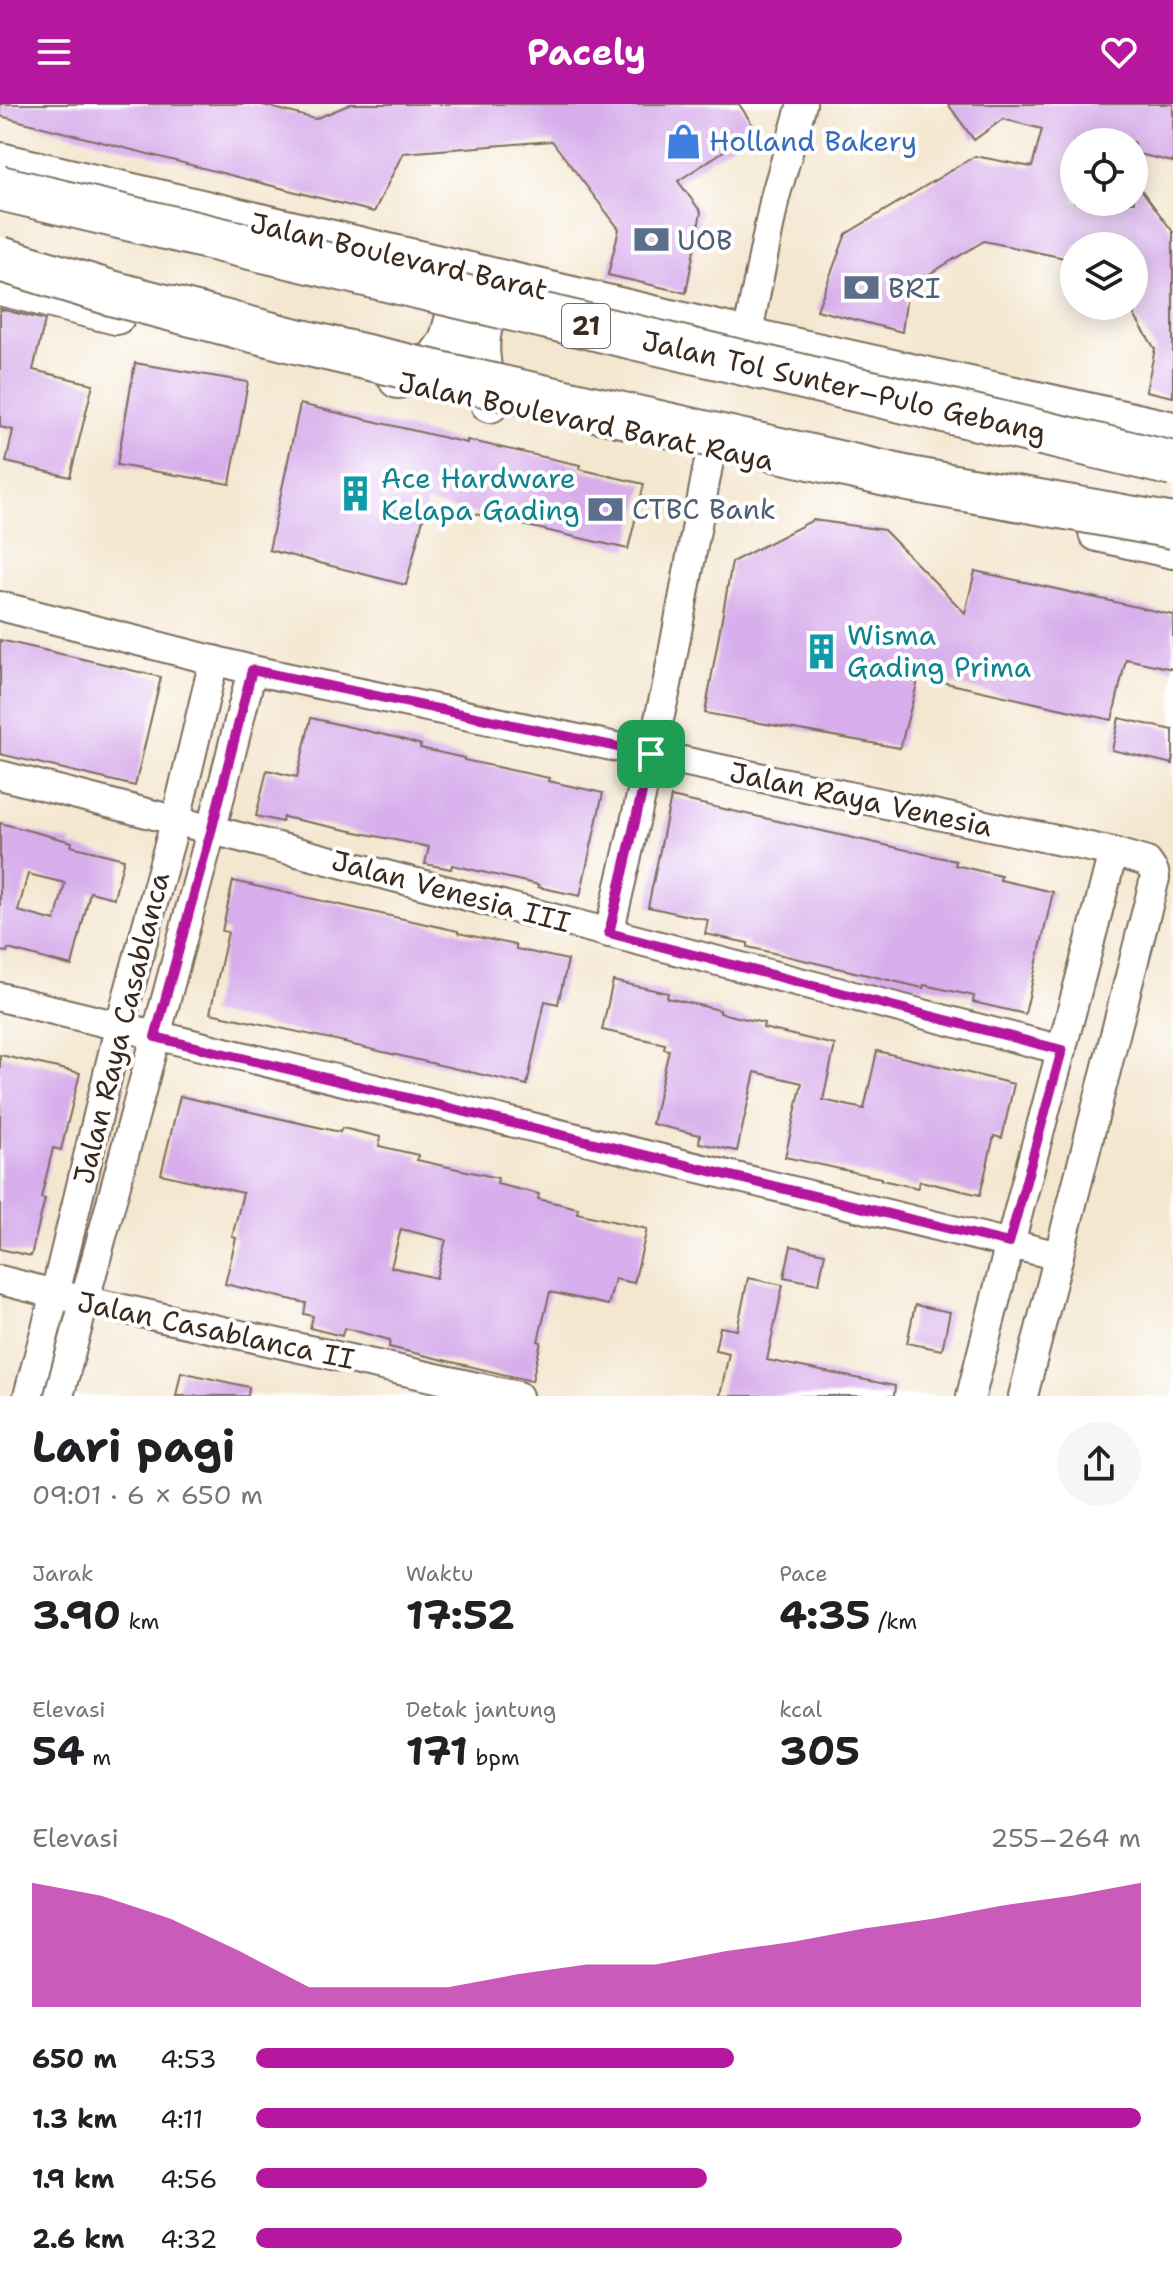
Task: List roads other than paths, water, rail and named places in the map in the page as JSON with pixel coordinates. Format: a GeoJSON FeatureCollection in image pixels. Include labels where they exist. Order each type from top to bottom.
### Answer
{"type":"FeatureCollection","features":[{"type":"Feature","properties":{"kind":"highway","name":"Jalan Tol Sunter–Pulo Gebang"},"geometry":{"type":"LineString","coordinates":[[0,188],[1173,464]]}},
{"type":"Feature","properties":{"kind":"highway"},"geometry":{"type":"LineString","coordinates":[[0,259],[111,293],[288,339],[459,378],[909,479],[1173,526]]}},
{"type":"Feature","properties":{"kind":"main road","name":"Jalan Boulevard Barat"},"geometry":{"type":"LineString","coordinates":[[0,162],[747,337],[1173,431]]}},
{"type":"Feature","properties":{"kind":"main road"},"geometry":{"type":"LineString","coordinates":[[395,381],[435,360],[448,342],[455,317],[454,300],[439,265]]}},
{"type":"Feature","properties":{"kind":"main road"},"geometry":{"type":"LineString","coordinates":[[490,403],[480,365],[480,345],[492,307],[516,283]]}},
{"type":"Feature","properties":{"kind":"main road","name":"Jalan Boulevard Barat Raya"},"geometry":{"type":"LineString","coordinates":[[0,286],[260,351],[490,403],[983,503],[1173,549]]}},
{"type":"Feature","properties":{"kind":"street"},"geometry":{"type":"LineString","coordinates":[[747,337],[775,197],[802,104]]}},
{"type":"Feature","properties":{"kind":"street"},"geometry":{"type":"LineString","coordinates":[[609,933],[667,685],[711,450]]}},
{"type":"Feature","properties":{"kind":"street","name":"Jalan Raya Venesia"},"geometry":{"type":"LineString","coordinates":[[0,606],[252,670],[652,749],[1147,862],[1155,878],[1023,1396]]}},
{"type":"Feature","properties":{"kind":"street","name":"Jalan Raya Casablanca"},"geometry":{"type":"LineString","coordinates":[[28,1396],[214,660]]}},
{"type":"Feature","properties":{"kind":"street","name":"Jalan Raya Casablanca"},"geometry":{"type":"LineString","coordinates":[[59,1396],[252,670]]}},
{"type":"Feature","properties":{"kind":"street","name":"Jalan Venesia III"},"geometry":{"type":"LineString","coordinates":[[0,775],[1062,1050]]}},
{"type":"Feature","properties":{"kind":"street"},"geometry":{"type":"LineString","coordinates":[[971,1396],[1113,852]]}},
{"type":"Feature","properties":{"kind":"street"},"geometry":{"type":"LineString","coordinates":[[0,997],[1059,1256]]}},
{"type":"Feature","properties":{"kind":"street","name":"Jalan Casablanca II"},"geometry":{"type":"LineString","coordinates":[[0,1280],[518,1396]]}},
{"type":"Feature","properties":{"kind":"place","name":"Holland Bakery"},"geometry":{"type":"Point","coordinates":[683,141]}},
{"type":"Feature","properties":{"kind":"place","name":"UOB"},"geometry":{"type":"Point","coordinates":[651,240]}},
{"type":"Feature","properties":{"kind":"place","name":"BRI"},"geometry":{"type":"Point","coordinates":[862,288]}},
{"type":"Feature","properties":{"kind":"place","name":"Ace Hardware Kelapa Gading"},"geometry":{"type":"Point","coordinates":[355,494]}},
{"type":"Feature","properties":{"kind":"place","name":"CTBC Bank"},"geometry":{"type":"Point","coordinates":[606,509]}},
{"type":"Feature","properties":{"kind":"place","name":"Wisma Gading Prima"},"geometry":{"type":"Point","coordinates":[821,651]}}]}
